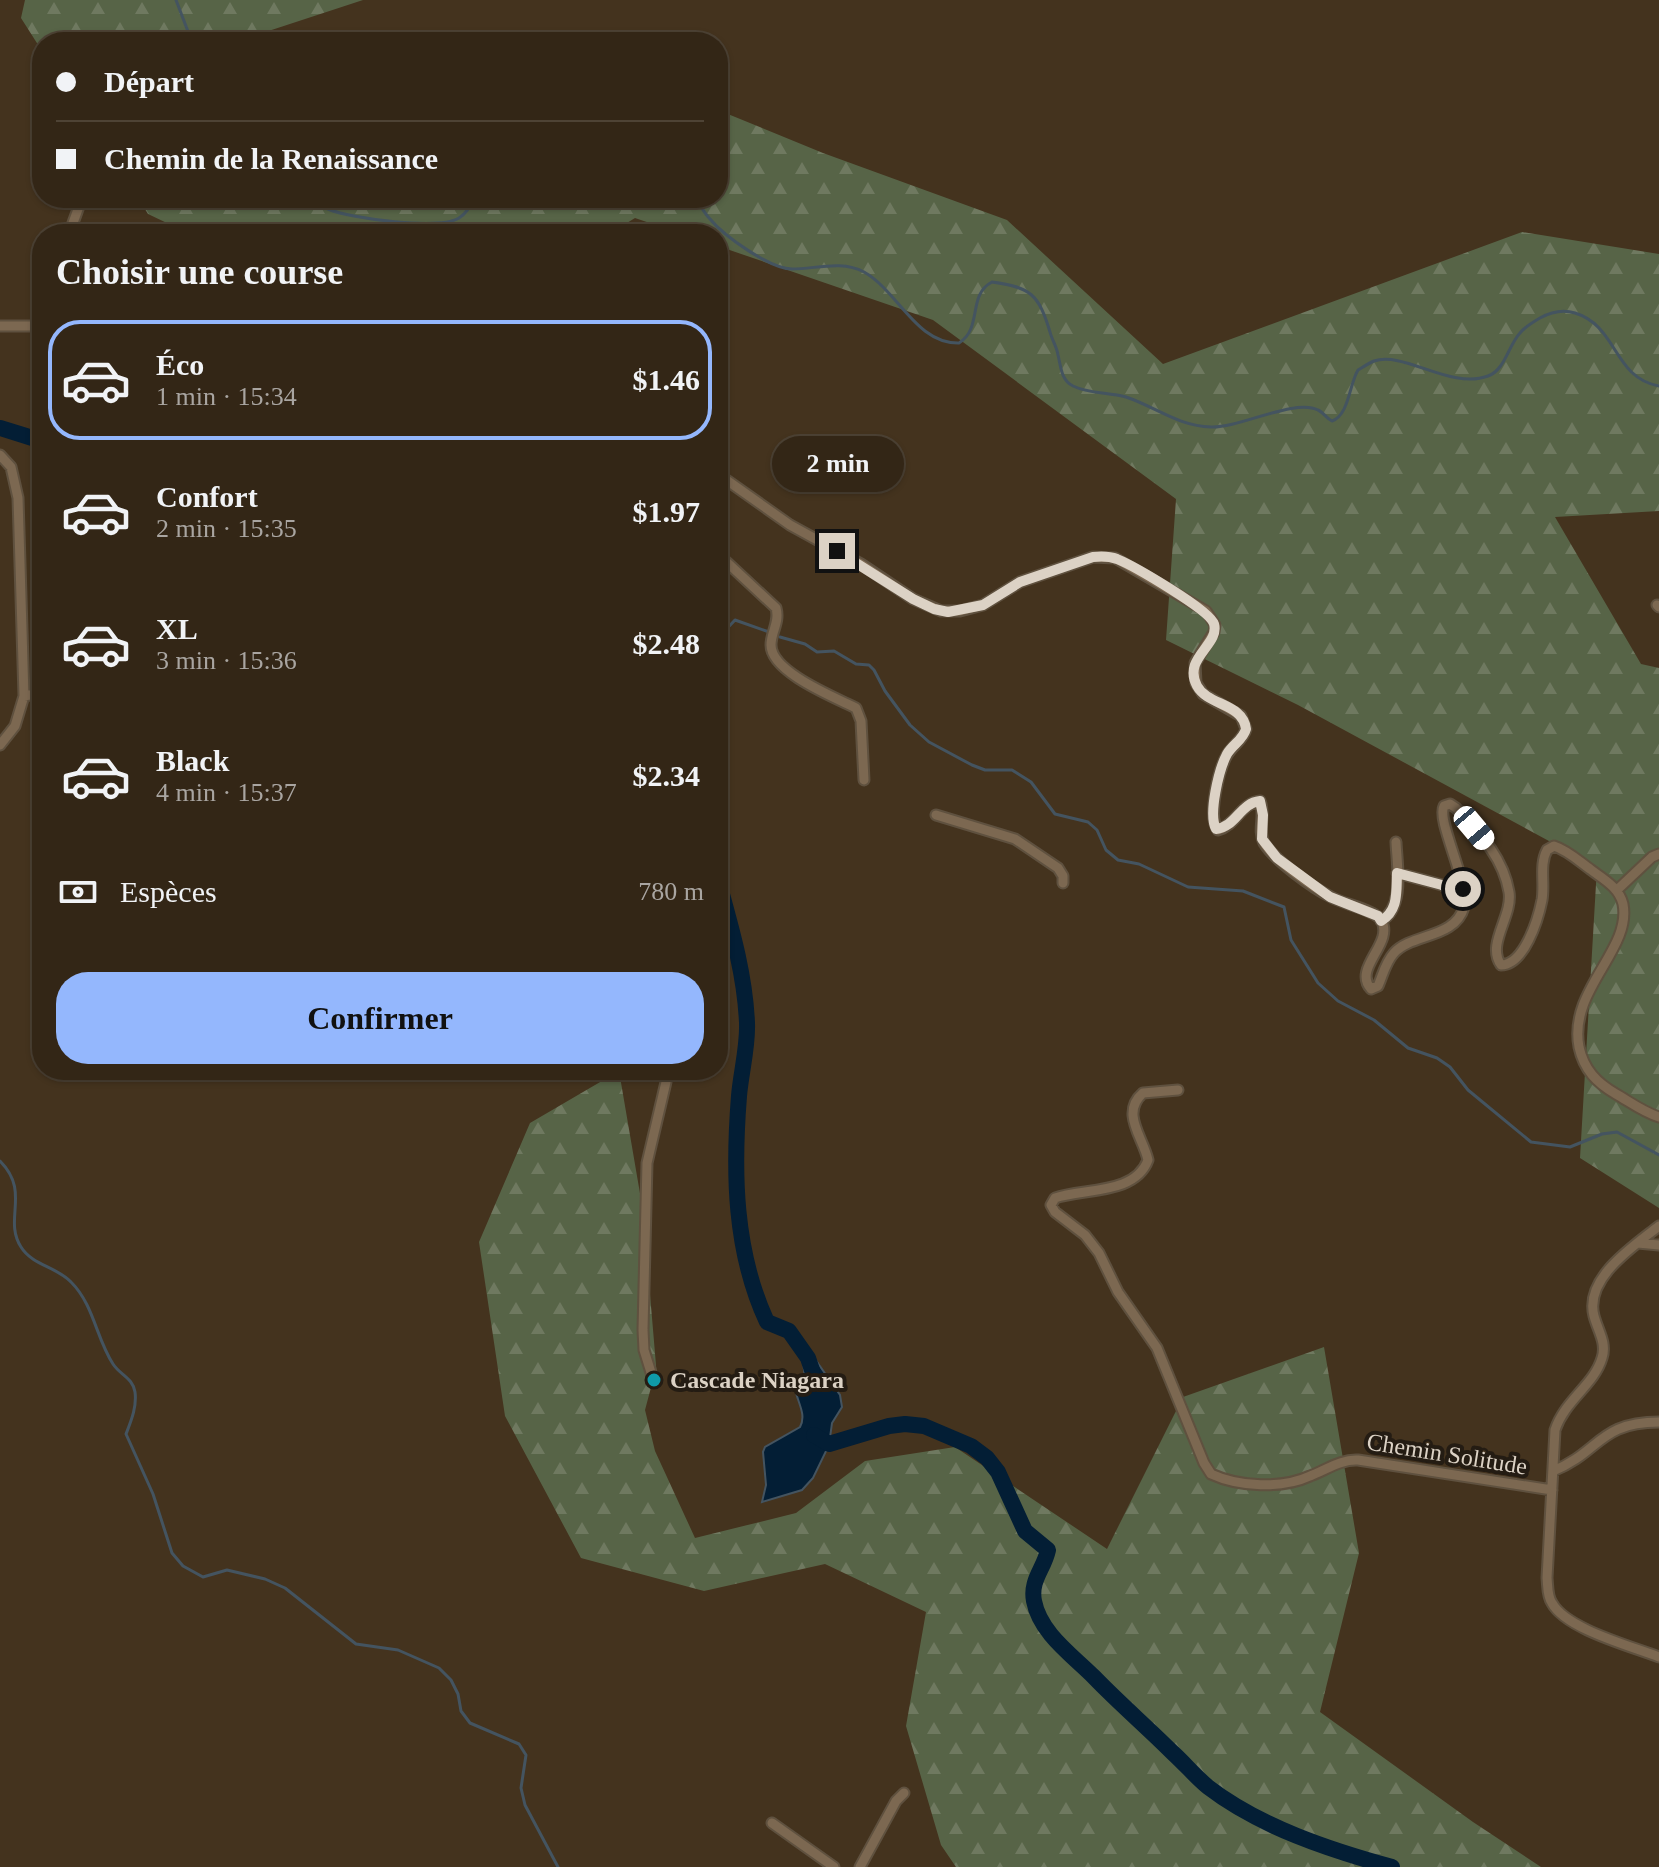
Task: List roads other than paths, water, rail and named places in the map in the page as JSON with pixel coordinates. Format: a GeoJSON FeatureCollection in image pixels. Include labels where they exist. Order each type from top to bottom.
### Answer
{"type":"FeatureCollection","features":[{"type":"Feature","properties":{"kind":"street"},"geometry":{"type":"LineString","coordinates":[[0,326],[32,326]]}},
{"type":"Feature","properties":{"kind":"street"},"geometry":{"type":"LineString","coordinates":[[0,455],[11,467],[18,498],[24,696],[15,726],[0,745]]}},
{"type":"Feature","properties":{"kind":"street"},"geometry":{"type":"LineString","coordinates":[[728,481],[790,525],[934,609],[948,612],[973,608],[1020,582],[1103,556],[1126,563],[1206,611],[1215,625],[1195,663],[1196,683],[1203,694],[1241,716],[1246,729],[1224,764],[1213,808],[1215,828],[1228,826],[1248,804],[1260,801],[1262,839],[1277,858],[1330,897],[1378,916],[1383,934],[1366,973],[1371,989],[1378,986],[1384,967],[1393,953],[1441,931],[1457,919],[1465,905],[1442,809],[1450,804],[1459,811],[1495,852],[1505,873],[1510,896],[1496,945],[1496,957],[1501,965],[1512,963],[1519,957],[1538,917],[1544,854],[1550,847],[1558,847],[1569,853],[1617,890],[1622,901],[1622,924],[1579,1014],[1579,1048],[1584,1064],[1599,1083],[1659,1117]]}},
{"type":"Feature","properties":{"kind":"street"},"geometry":{"type":"LineString","coordinates":[[728,563],[776,608],[777,623],[770,643],[772,653],[780,664],[800,679],[856,708],[861,721],[864,780]]}},
{"type":"Feature","properties":{"kind":"street"},"geometry":{"type":"LineString","coordinates":[[24,696],[32,695]]}},
{"type":"Feature","properties":{"kind":"street"},"geometry":{"type":"LineString","coordinates":[[936,815],[1015,839],[1058,868],[1063,883]]}},
{"type":"Feature","properties":{"kind":"street"},"geometry":{"type":"LineString","coordinates":[[1381,921],[1394,908],[1396,842]]}},
{"type":"Feature","properties":{"kind":"street"},"geometry":{"type":"LineString","coordinates":[[1617,890],[1659,854]]}},
{"type":"Feature","properties":{"kind":"street"},"geometry":{"type":"LineString","coordinates":[[1397,873],[1442,885],[1465,897]]}},
{"type":"Feature","properties":{"kind":"street"},"geometry":{"type":"LineString","coordinates":[[653,1379],[644,1350],[643,1330],[647,1163],[666,1080]]}},
{"type":"Feature","properties":{"kind":"street","name":"Chemin Solitude"},"geometry":{"type":"LineString","coordinates":[[1178,1090],[1143,1093],[1133,1106],[1132,1118],[1148,1160],[1144,1169],[1112,1188],[1063,1195],[1055,1198],[1051,1205],[1055,1212],[1085,1235],[1099,1253],[1118,1292],[1157,1348],[1211,1474],[1257,1484],[1281,1485],[1306,1479],[1350,1459],[1552,1490]]}},
{"type":"Feature","properties":{"kind":"street"},"geometry":{"type":"LineString","coordinates":[[1659,1226],[1607,1273],[1596,1290],[1593,1312],[1603,1342],[1602,1359],[1557,1423],[1547,1578],[1551,1602],[1558,1611],[1583,1627],[1659,1657]]}},
{"type":"Feature","properties":{"kind":"street"},"geometry":{"type":"LineString","coordinates":[[1638,1243],[1659,1245]]}},
{"type":"Feature","properties":{"kind":"street"},"geometry":{"type":"LineString","coordinates":[[1553,1471],[1579,1458],[1617,1427],[1659,1422]]}},
{"type":"Feature","properties":{"kind":"street"},"geometry":{"type":"LineString","coordinates":[[860,1867],[896,1801],[904,1793]]}},
{"type":"Feature","properties":{"kind":"street"},"geometry":{"type":"LineString","coordinates":[[772,1823],[834,1867]]}},
{"type":"Feature","properties":{"kind":"water"},"geometry":{"type":"Polygon","coordinates":[[[808,1349],[840,1395],[842,1407],[832,1423],[829,1445],[813,1478],[802,1490],[762,1502],[766,1485],[765,1447],[800,1427],[802,1422],[795,1388],[805,1378],[802,1353],[808,1349]]]}},
{"type":"Feature","properties":{"kind":"waterway"},"geometry":{"type":"LineString","coordinates":[[176,0],[188,32]]}},
{"type":"Feature","properties":{"kind":"waterway"},"geometry":{"type":"LineString","coordinates":[[326,208],[374,219],[415,223],[449,221],[459,218],[468,208]]}},
{"type":"Feature","properties":{"kind":"waterway"},"geometry":{"type":"LineString","coordinates":[[702,208],[715,224]]}},
{"type":"Feature","properties":{"kind":"waterway"},"geometry":{"type":"LineString","coordinates":[[728,235],[783,268],[846,266],[864,272],[887,291],[919,326],[944,341],[959,343],[966,337],[980,295],[992,282],[1025,290],[1042,309],[1062,373],[1069,383],[1086,390],[1126,397],[1199,426],[1223,426],[1282,410],[1308,407],[1318,410],[1332,421],[1342,413],[1358,370],[1374,361],[1400,361],[1459,378],[1488,376],[1498,369],[1524,329],[1544,316],[1561,311],[1589,320],[1600,329],[1633,373],[1659,386]]}},
{"type":"Feature","properties":{"kind":"waterway"},"geometry":{"type":"LineString","coordinates":[[0,428],[32,438]]}},
{"type":"Feature","properties":{"kind":"waterway"},"geometry":{"type":"LineString","coordinates":[[728,627],[735,620],[769,632]]}},
{"type":"Feature","properties":{"kind":"waterway"},"geometry":{"type":"LineString","coordinates":[[780,637],[805,644],[817,652],[834,651],[856,664],[869,665],[910,725],[929,742],[985,770],[1012,770],[1031,782],[1055,814],[1088,822],[1097,830],[1106,850],[1118,860],[1139,864],[1188,887],[1243,891],[1284,907],[1291,940],[1318,983],[1338,1001],[1374,1020],[1408,1048],[1437,1058],[1450,1067],[1468,1090],[1531,1142],[1570,1147],[1602,1134],[1617,1132],[1659,1155]]}},
{"type":"Feature","properties":{"kind":"waterway"},"geometry":{"type":"LineString","coordinates":[[728,918],[740,969],[747,1023],[736,1153],[742,1239],[756,1295],[767,1322],[789,1331],[808,1358],[812,1370]]}},
{"type":"Feature","properties":{"kind":"waterway"},"geometry":{"type":"LineString","coordinates":[[0,1161],[14,1184],[14,1226],[21,1247],[31,1258],[65,1277],[79,1291],[113,1364],[134,1387],[134,1408],[126,1434],[153,1494],[172,1553],[183,1566],[203,1577],[227,1570],[265,1579],[285,1588],[356,1644],[398,1650],[439,1668],[451,1680],[461,1711],[470,1723],[519,1744],[526,1755],[521,1788],[525,1805],[558,1867]]}},
{"type":"Feature","properties":{"kind":"waterway"},"geometry":{"type":"LineString","coordinates":[[814,1435],[829,1444],[905,1424],[924,1426],[971,1446],[987,1458],[998,1472],[1025,1531],[1048,1550],[1036,1581],[1034,1601],[1043,1623],[1067,1652],[1203,1783],[1228,1801],[1296,1836],[1392,1867]]}},
{"type":"Feature","properties":{"kind":"place","name":"Cascade Niagara"},"geometry":{"type":"Point","coordinates":[654,1380]}}]}
